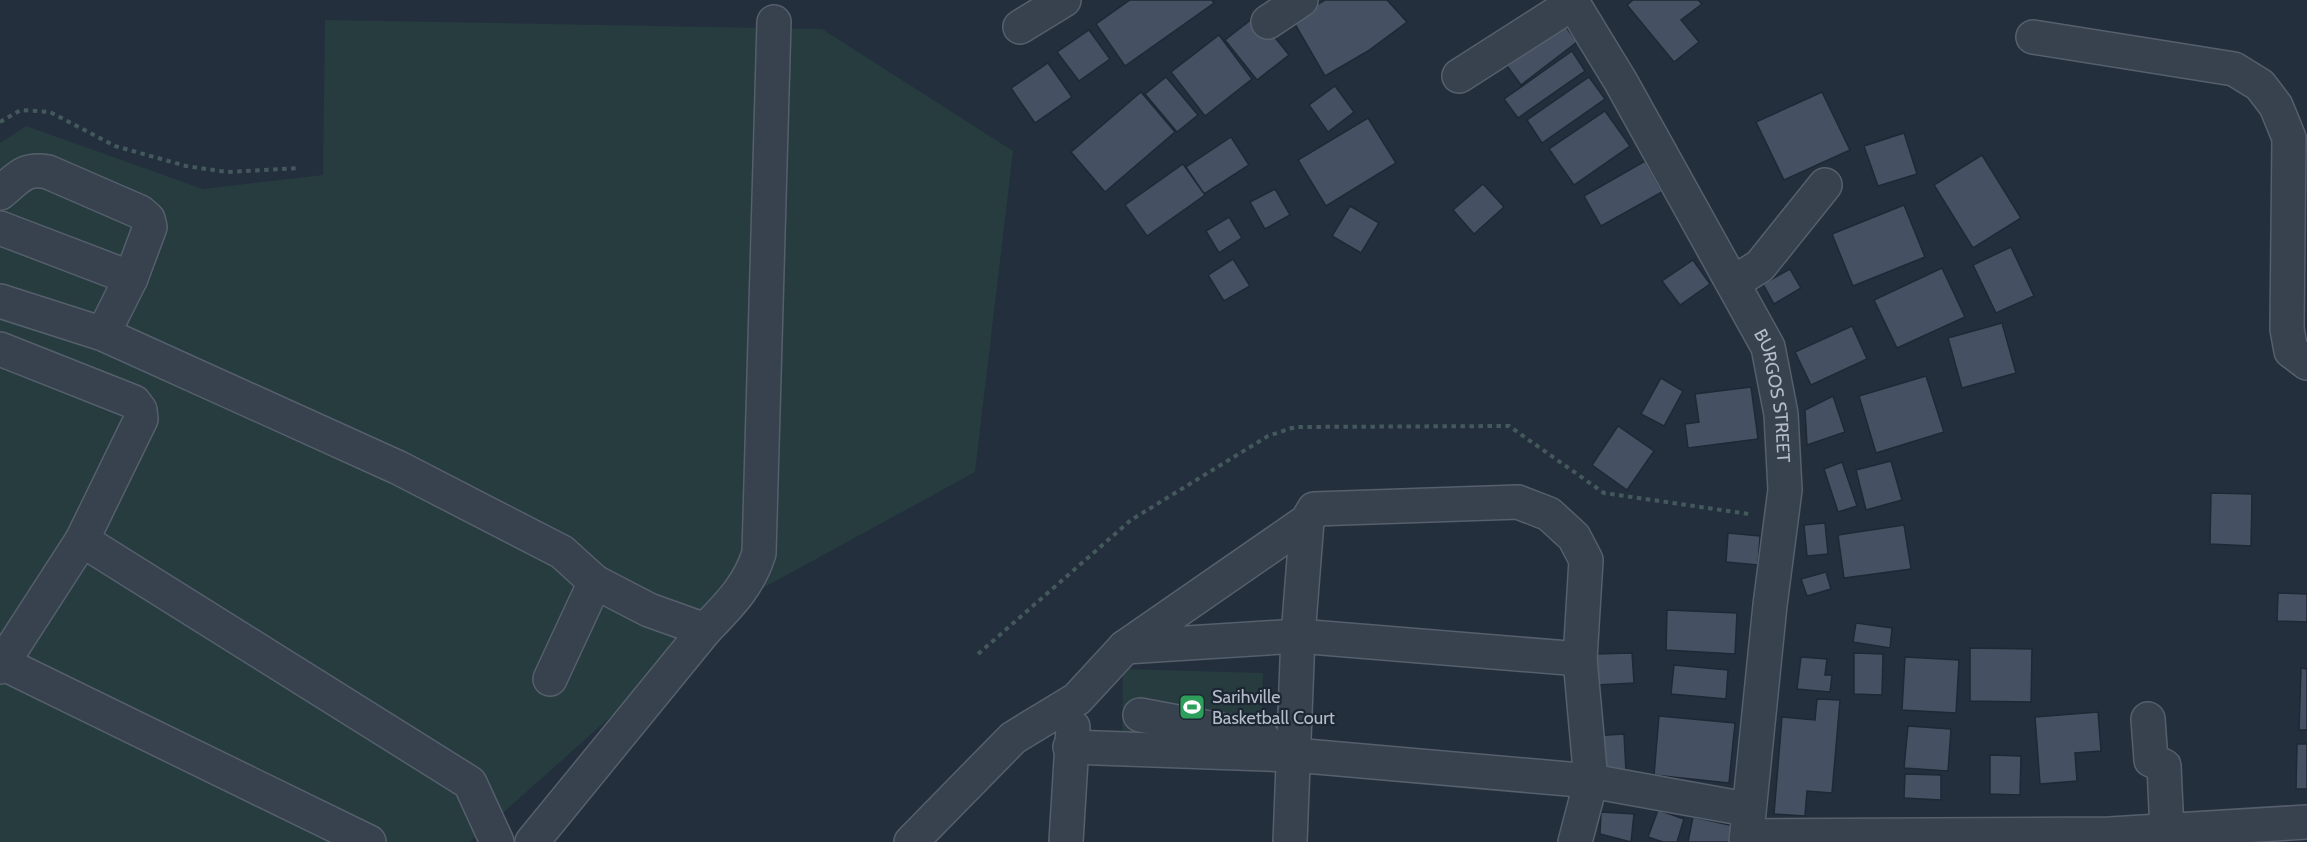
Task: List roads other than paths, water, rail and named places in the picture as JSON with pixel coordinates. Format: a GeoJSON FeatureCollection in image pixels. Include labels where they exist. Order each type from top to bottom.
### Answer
{"type":"FeatureCollection","features":[{"type":"Feature","properties":{"kind":"street"},"geometry":{"type":"LineString","coordinates":[[1020,27],[1064,0]]}},
{"type":"Feature","properties":{"kind":"street"},"geometry":{"type":"LineString","coordinates":[[1269,22],[1300,0]]}},
{"type":"Feature","properties":{"kind":"street"},"geometry":{"type":"LineString","coordinates":[[1460,76],[1572,2]]}},
{"type":"Feature","properties":{"kind":"street","name":"BURGOS STREET"},"geometry":{"type":"LineString","coordinates":[[1572,2],[1621,82],[1768,347],[1781,414],[1785,490],[1747,828]]}},
{"type":"Feature","properties":{"kind":"street"},"geometry":{"type":"LineString","coordinates":[[532,842],[705,630],[734,599],[753,572],[759,553],[774,22]]}},
{"type":"Feature","properties":{"kind":"street"},"geometry":{"type":"LineString","coordinates":[[2033,37],[2234,69],[2260,85],[2276,106],[2289,138],[2287,329],[2291,351],[2307,363]]}},
{"type":"Feature","properties":{"kind":"street"},"geometry":{"type":"LineString","coordinates":[[0,193],[28,170],[38,170],[48,172],[140,212],[148,219],[150,227],[131,278],[103,334]]}},
{"type":"Feature","properties":{"kind":"street"},"geometry":{"type":"LineString","coordinates":[[1733,284],[1760,266],[1825,185]]}},
{"type":"Feature","properties":{"kind":"street"},"geometry":{"type":"LineString","coordinates":[[0,228],[131,278]]}},
{"type":"Feature","properties":{"kind":"street"},"geometry":{"type":"LineString","coordinates":[[0,301],[103,334],[399,468],[562,552],[595,582],[649,610],[705,630]]}},
{"type":"Feature","properties":{"kind":"street"},"geometry":{"type":"LineString","coordinates":[[0,349],[134,402],[140,410],[141,419],[82,540],[1,664],[369,842]]}},
{"type":"Feature","properties":{"kind":"street"},"geometry":{"type":"LineString","coordinates":[[911,842],[1013,738],[1077,699],[1125,647],[1307,521],[1314,509],[1319,507],[1518,502],[1549,514],[1574,537],[1586,560],[1580,659],[1590,781],[1575,842]]}},
{"type":"Feature","properties":{"kind":"street"},"geometry":{"type":"LineString","coordinates":[[1290,842],[1299,636],[1307,521]]}},
{"type":"Feature","properties":{"kind":"street"},"geometry":{"type":"LineString","coordinates":[[82,540],[470,783],[497,842]]}},
{"type":"Feature","properties":{"kind":"street"},"geometry":{"type":"LineString","coordinates":[[550,679],[595,582]]}},
{"type":"Feature","properties":{"kind":"street"},"geometry":{"type":"LineString","coordinates":[[1125,647],[1299,636],[1580,659]]}},
{"type":"Feature","properties":{"kind":"street"},"geometry":{"type":"LineString","coordinates":[[1066,842],[1070,747],[1077,699]]}},
{"type":"Feature","properties":{"kind":"street"},"geometry":{"type":"LineString","coordinates":[[1140,715],[1294,749]]}},
{"type":"Feature","properties":{"kind":"street"},"geometry":{"type":"LineString","coordinates":[[2148,719],[2151,760],[2164,766],[2167,831]]}},
{"type":"Feature","properties":{"kind":"street"},"geometry":{"type":"LineString","coordinates":[[1070,747],[1294,749],[1590,781],[1735,807],[1747,828],[1804,839],[2035,838],[2167,831],[2235,834],[2307,822]]}},
{"type":"Feature","properties":{"kind":"place","name":"Sarihville Basketball Court"},"geometry":{"type":"Point","coordinates":[1192,707]}}]}
